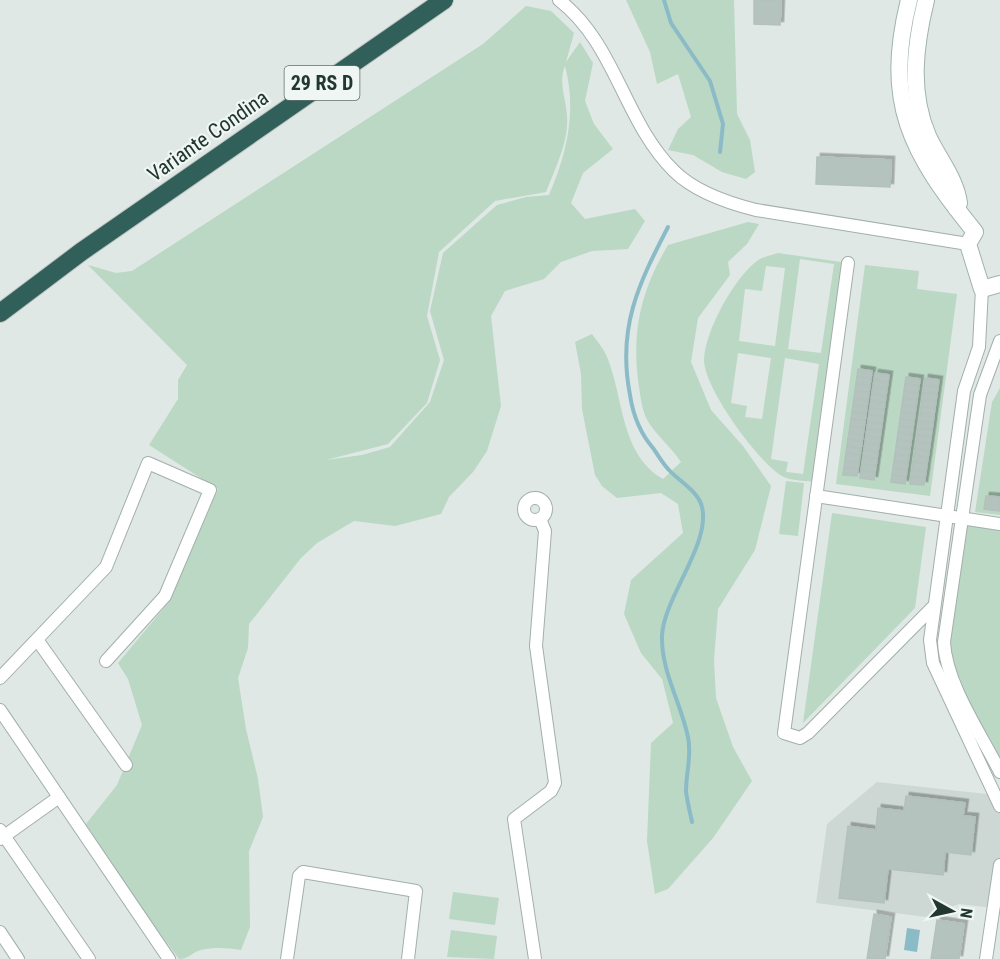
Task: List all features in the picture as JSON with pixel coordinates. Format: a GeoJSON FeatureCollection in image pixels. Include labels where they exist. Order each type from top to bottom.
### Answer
{"type":"FeatureCollection","features":[{"type":"Feature","properties":{"kind":"highway","name":"Variante Condina"},"geometry":{"type":"LineString","coordinates":[[0,313],[81,252],[444,0]]}},
{"type":"Feature","properties":{"kind":"street"},"geometry":{"type":"LineString","coordinates":[[559,0],[584,26],[606,56],[641,124],[662,156],[675,171],[700,188],[728,201],[771,213],[968,244]]}},
{"type":"Feature","properties":{"kind":"street"},"geometry":{"type":"LineString","coordinates":[[909,0],[902,29],[897,70],[903,108],[915,145],[955,208],[975,232],[968,244],[982,289],[979,347],[964,391],[930,640],[933,663],[1000,806]]}},
{"type":"Feature","properties":{"kind":"street"},"geometry":{"type":"LineString","coordinates":[[926,0],[918,33],[915,72],[919,102],[928,134],[954,187],[958,203],[955,208]]}},
{"type":"Feature","properties":{"kind":"street"},"geometry":{"type":"LineString","coordinates":[[848,263],[784,733],[800,738],[808,734],[934,606]]}},
{"type":"Feature","properties":{"kind":"street"},"geometry":{"type":"LineString","coordinates":[[982,289],[1000,284]]}},
{"type":"Feature","properties":{"kind":"street"},"geometry":{"type":"LineString","coordinates":[[1000,341],[980,395],[944,642],[945,660],[1000,772]]}},
{"type":"Feature","properties":{"kind":"street"},"geometry":{"type":"LineString","coordinates":[[0,678],[38,641],[106,567],[148,463],[210,490],[165,596],[106,662]]}},
{"type":"Feature","properties":{"kind":"street"},"geometry":{"type":"LineString","coordinates":[[816,496],[1000,524]]}},
{"type":"Feature","properties":{"kind":"street"},"geometry":{"type":"LineString","coordinates":[[535,959],[514,819],[552,791],[555,783],[536,646],[545,531],[540,519]]}},
{"type":"Feature","properties":{"kind":"street"},"geometry":{"type":"LineString","coordinates":[[38,641],[126,765]]}},
{"type":"Feature","properties":{"kind":"street"},"geometry":{"type":"LineString","coordinates":[[0,710],[169,959]]}},
{"type":"Feature","properties":{"kind":"street"},"geometry":{"type":"LineString","coordinates":[[59,797],[1,835],[89,959]]}},
{"type":"Feature","properties":{"kind":"street"},"geometry":{"type":"LineString","coordinates":[[987,959],[997,908],[1000,865]]}},
{"type":"Feature","properties":{"kind":"street"},"geometry":{"type":"LineString","coordinates":[[287,959],[299,876],[303,872],[416,891],[408,959]]}},
{"type":"Feature","properties":{"kind":"street"},"geometry":{"type":"LineString","coordinates":[[0,932],[18,959]]}},
{"type":"Feature","properties":{"kind":"shaded area"},"geometry":{"type":"Polygon","coordinates":[[[877,782],[996,795],[1000,806],[1000,865],[994,908],[959,904],[926,917],[816,903],[827,824],[877,782]]]}},
{"type":"Feature","properties":{"kind":"green space"},"geometry":{"type":"Polygon","coordinates":[[[626,0],[734,0],[737,114],[750,140],[755,172],[746,179],[722,172],[693,155],[668,150],[678,129],[691,117],[678,74],[657,84],[650,52],[626,0]]]}},
{"type":"Feature","properties":{"kind":"green space"},"geometry":{"type":"Polygon","coordinates":[[[526,6],[551,11],[574,33],[566,62],[580,42],[593,63],[585,101],[594,124],[613,149],[583,173],[571,203],[585,219],[635,209],[645,221],[628,249],[592,251],[561,262],[544,279],[505,291],[491,316],[501,406],[487,451],[473,472],[449,497],[441,514],[395,526],[354,521],[317,543],[301,558],[249,624],[248,648],[238,678],[246,729],[258,779],[263,817],[249,851],[250,927],[241,950],[206,949],[179,959],[141,908],[86,824],[117,785],[142,725],[128,679],[118,663],[169,602],[218,489],[149,445],[178,399],[178,380],[187,365],[88,265],[116,273],[132,271],[483,44],[526,6]],[[565,66],[562,78],[567,116],[566,135],[561,155],[546,192],[495,201],[439,252],[427,316],[440,360],[427,403],[388,444],[326,460],[362,455],[390,447],[430,402],[444,360],[430,311],[443,253],[497,205],[526,197],[549,195],[561,163],[568,132],[570,99],[565,66]]]}},
{"type":"Feature","properties":{"kind":"green space"},"geometry":{"type":"Polygon","coordinates":[[[748,222],[759,224],[747,244],[728,262],[730,275],[698,318],[691,362],[711,410],[743,446],[771,486],[755,550],[718,609],[714,660],[716,698],[733,747],[752,781],[713,838],[668,889],[655,894],[647,841],[651,743],[673,723],[662,679],[641,653],[624,614],[631,580],[683,533],[678,504],[661,493],[617,498],[602,486],[595,475],[582,409],[581,374],[575,342],[592,334],[602,348],[613,373],[631,440],[638,455],[663,479],[681,462],[649,423],[642,405],[636,349],[644,296],[658,262],[668,245],[748,222]]]}},
{"type":"Feature","properties":{"kind":"green space"},"geometry":{"type":"Polygon","coordinates":[[[778,253],[848,263],[818,482],[785,478],[772,468],[734,423],[722,405],[706,372],[704,360],[709,335],[730,292],[757,261],[778,253]],[[800,259],[788,349],[821,353],[834,264],[800,259]],[[766,266],[762,291],[745,289],[739,341],[775,346],[785,268],[766,266]],[[738,353],[731,403],[747,406],[745,417],[762,419],[771,358],[738,353]],[[785,358],[771,459],[788,462],[786,472],[803,474],[819,364],[785,358]]]}},
{"type":"Feature","properties":{"kind":"green space"},"geometry":{"type":"Polygon","coordinates":[[[865,265],[919,271],[917,289],[957,294],[930,496],[836,484],[865,265]]]}},
{"type":"Feature","properties":{"kind":"green space"},"geometry":{"type":"Polygon","coordinates":[[[1000,388],[1000,515],[975,512],[992,402],[1000,388]]]}},
{"type":"Feature","properties":{"kind":"green space"},"geometry":{"type":"Polygon","coordinates":[[[786,481],[804,483],[798,536],[779,534],[786,481]]]}},
{"type":"Feature","properties":{"kind":"green space"},"geometry":{"type":"Polygon","coordinates":[[[832,513],[926,527],[915,608],[803,723],[832,513]]]}},
{"type":"Feature","properties":{"kind":"green space"},"geometry":{"type":"Polygon","coordinates":[[[962,518],[1000,524],[1000,772],[953,680],[944,642],[962,518]]]}},
{"type":"Feature","properties":{"kind":"green space"},"geometry":{"type":"Polygon","coordinates":[[[453,892],[499,898],[495,925],[449,919],[453,892]]]}},
{"type":"Feature","properties":{"kind":"green space"},"geometry":{"type":"Polygon","coordinates":[[[451,930],[497,936],[494,959],[447,957],[451,930]]]}},
{"type":"Feature","properties":{"kind":"water"},"geometry":{"type":"Polygon","coordinates":[[[907,928],[920,930],[917,952],[904,950],[907,928]]]}},
{"type":"Feature","properties":{"kind":"building"},"geometry":{"type":"Polygon","coordinates":[[[754,0],[781,0],[780,25],[754,24],[754,0]]]}},
{"type":"Feature","properties":{"kind":"building"},"geometry":{"type":"Polygon","coordinates":[[[817,157],[891,160],[890,187],[816,184],[817,157]]]}},
{"type":"Feature","properties":{"kind":"building"},"geometry":{"type":"Polygon","coordinates":[[[858,369],[872,371],[871,378],[857,377],[858,369]]]}},
{"type":"Feature","properties":{"kind":"building"},"geometry":{"type":"Polygon","coordinates":[[[875,373],[889,375],[888,382],[874,380],[875,373]]]}},
{"type":"Feature","properties":{"kind":"building"},"geometry":{"type":"Polygon","coordinates":[[[857,377],[871,378],[870,385],[856,384],[857,377]]]}},
{"type":"Feature","properties":{"kind":"building"},"geometry":{"type":"Polygon","coordinates":[[[906,377],[920,379],[919,386],[905,384],[906,377]]]}},
{"type":"Feature","properties":{"kind":"building"},"geometry":{"type":"Polygon","coordinates":[[[925,378],[939,380],[938,387],[924,386],[925,378]]]}},
{"type":"Feature","properties":{"kind":"building"},"geometry":{"type":"Polygon","coordinates":[[[874,380],[888,382],[887,389],[873,387],[874,380]]]}},
{"type":"Feature","properties":{"kind":"building"},"geometry":{"type":"Polygon","coordinates":[[[856,384],[870,385],[869,392],[855,391],[856,384]]]}},
{"type":"Feature","properties":{"kind":"building"},"geometry":{"type":"Polygon","coordinates":[[[905,384],[919,386],[918,393],[904,391],[905,384]]]}},
{"type":"Feature","properties":{"kind":"building"},"geometry":{"type":"Polygon","coordinates":[[[924,386],[938,387],[937,394],[923,393],[924,386]]]}},
{"type":"Feature","properties":{"kind":"building"},"geometry":{"type":"Polygon","coordinates":[[[873,387],[887,389],[886,396],[872,394],[873,387]]]}},
{"type":"Feature","properties":{"kind":"building"},"geometry":{"type":"Polygon","coordinates":[[[855,391],[869,392],[868,400],[854,398],[855,391]]]}},
{"type":"Feature","properties":{"kind":"building"},"geometry":{"type":"Polygon","coordinates":[[[904,391],[918,393],[917,400],[903,398],[904,391]]]}},
{"type":"Feature","properties":{"kind":"building"},"geometry":{"type":"Polygon","coordinates":[[[923,393],[937,394],[936,401],[922,400],[923,393]]]}},
{"type":"Feature","properties":{"kind":"building"},"geometry":{"type":"Polygon","coordinates":[[[872,394],[886,396],[885,403],[871,401],[872,394]]]}},
{"type":"Feature","properties":{"kind":"building"},"geometry":{"type":"Polygon","coordinates":[[[854,398],[868,400],[867,406],[853,405],[854,398]]]}},
{"type":"Feature","properties":{"kind":"building"},"geometry":{"type":"Polygon","coordinates":[[[903,398],[917,400],[916,407],[902,405],[903,398]]]}},
{"type":"Feature","properties":{"kind":"building"},"geometry":{"type":"Polygon","coordinates":[[[922,400],[936,401],[935,408],[921,407],[922,400]]]}},
{"type":"Feature","properties":{"kind":"building"},"geometry":{"type":"Polygon","coordinates":[[[871,401],[885,403],[884,410],[870,408],[871,401]]]}},
{"type":"Feature","properties":{"kind":"building"},"geometry":{"type":"Polygon","coordinates":[[[853,405],[867,406],[866,414],[852,412],[853,405]]]}},
{"type":"Feature","properties":{"kind":"building"},"geometry":{"type":"Polygon","coordinates":[[[902,405],[916,407],[915,414],[901,412],[902,405]]]}},
{"type":"Feature","properties":{"kind":"building"},"geometry":{"type":"Polygon","coordinates":[[[921,407],[935,408],[934,415],[920,414],[921,407]]]}},
{"type":"Feature","properties":{"kind":"building"},"geometry":{"type":"Polygon","coordinates":[[[870,408],[884,410],[883,417],[869,415],[870,408]]]}},
{"type":"Feature","properties":{"kind":"building"},"geometry":{"type":"Polygon","coordinates":[[[852,412],[866,414],[865,421],[851,419],[852,412]]]}},
{"type":"Feature","properties":{"kind":"building"},"geometry":{"type":"Polygon","coordinates":[[[901,412],[915,414],[914,421],[900,419],[901,412]]]}},
{"type":"Feature","properties":{"kind":"building"},"geometry":{"type":"Polygon","coordinates":[[[920,414],[934,415],[933,423],[919,421],[920,414]]]}},
{"type":"Feature","properties":{"kind":"building"},"geometry":{"type":"Polygon","coordinates":[[[869,415],[883,417],[882,424],[868,422],[869,415]]]}},
{"type":"Feature","properties":{"kind":"building"},"geometry":{"type":"Polygon","coordinates":[[[851,419],[865,421],[864,428],[850,426],[851,419]]]}},
{"type":"Feature","properties":{"kind":"building"},"geometry":{"type":"Polygon","coordinates":[[[900,419],[914,421],[913,428],[899,426],[900,419]]]}},
{"type":"Feature","properties":{"kind":"building"},"geometry":{"type":"Polygon","coordinates":[[[919,421],[933,423],[932,430],[918,428],[919,421]]]}},
{"type":"Feature","properties":{"kind":"building"},"geometry":{"type":"Polygon","coordinates":[[[868,422],[882,424],[881,431],[867,429],[868,422]]]}},
{"type":"Feature","properties":{"kind":"building"},"geometry":{"type":"Polygon","coordinates":[[[850,426],[864,428],[863,435],[849,433],[850,426]]]}},
{"type":"Feature","properties":{"kind":"building"},"geometry":{"type":"Polygon","coordinates":[[[899,426],[913,428],[912,435],[898,433],[899,426]]]}},
{"type":"Feature","properties":{"kind":"building"},"geometry":{"type":"Polygon","coordinates":[[[918,428],[932,430],[931,437],[917,435],[918,428]]]}},
{"type":"Feature","properties":{"kind":"building"},"geometry":{"type":"Polygon","coordinates":[[[867,429],[881,431],[880,438],[866,436],[867,429]]]}},
{"type":"Feature","properties":{"kind":"building"},"geometry":{"type":"Polygon","coordinates":[[[849,433],[863,435],[862,442],[848,439],[849,433]]]}},
{"type":"Feature","properties":{"kind":"building"},"geometry":{"type":"Polygon","coordinates":[[[898,433],[912,435],[911,442],[897,440],[898,433]]]}},
{"type":"Feature","properties":{"kind":"building"},"geometry":{"type":"Polygon","coordinates":[[[917,435],[931,437],[930,444],[916,442],[917,435]]]}},
{"type":"Feature","properties":{"kind":"building"},"geometry":{"type":"Polygon","coordinates":[[[866,436],[880,438],[879,445],[865,443],[866,436]]]}},
{"type":"Feature","properties":{"kind":"building"},"geometry":{"type":"Polygon","coordinates":[[[848,439],[862,442],[861,449],[847,446],[848,439]]]}},
{"type":"Feature","properties":{"kind":"building"},"geometry":{"type":"Polygon","coordinates":[[[897,440],[911,442],[910,449],[896,447],[897,440]]]}},
{"type":"Feature","properties":{"kind":"building"},"geometry":{"type":"Polygon","coordinates":[[[916,442],[930,444],[929,451],[915,448],[916,442]]]}},
{"type":"Feature","properties":{"kind":"building"},"geometry":{"type":"Polygon","coordinates":[[[865,443],[879,445],[878,452],[864,450],[865,443]]]}},
{"type":"Feature","properties":{"kind":"building"},"geometry":{"type":"Polygon","coordinates":[[[847,446],[861,449],[860,455],[846,453],[847,446]]]}},
{"type":"Feature","properties":{"kind":"building"},"geometry":{"type":"Polygon","coordinates":[[[896,447],[910,449],[909,456],[895,454],[896,447]]]}},
{"type":"Feature","properties":{"kind":"building"},"geometry":{"type":"Polygon","coordinates":[[[915,448],[929,451],[928,458],[914,455],[915,448]]]}},
{"type":"Feature","properties":{"kind":"building"},"geometry":{"type":"Polygon","coordinates":[[[864,450],[878,452],[877,459],[863,457],[864,450]]]}},
{"type":"Feature","properties":{"kind":"building"},"geometry":{"type":"Polygon","coordinates":[[[846,453],[860,455],[859,462],[845,461],[846,453]]]}},
{"type":"Feature","properties":{"kind":"building"},"geometry":{"type":"Polygon","coordinates":[[[895,454],[909,456],[908,463],[894,461],[895,454]]]}},
{"type":"Feature","properties":{"kind":"building"},"geometry":{"type":"Polygon","coordinates":[[[914,455],[928,458],[927,464],[913,462],[914,455]]]}},
{"type":"Feature","properties":{"kind":"building"},"geometry":{"type":"Polygon","coordinates":[[[863,457],[877,459],[876,466],[862,464],[863,457]]]}},
{"type":"Feature","properties":{"kind":"building"},"geometry":{"type":"Polygon","coordinates":[[[845,461],[859,462],[858,469],[844,468],[845,461]]]}},
{"type":"Feature","properties":{"kind":"building"},"geometry":{"type":"Polygon","coordinates":[[[894,461],[908,463],[907,470],[893,468],[894,461]]]}},
{"type":"Feature","properties":{"kind":"building"},"geometry":{"type":"Polygon","coordinates":[[[913,462],[927,464],[926,472],[912,470],[913,462]]]}},
{"type":"Feature","properties":{"kind":"building"},"geometry":{"type":"Polygon","coordinates":[[[862,464],[876,466],[875,473],[861,471],[862,464]]]}},
{"type":"Feature","properties":{"kind":"building"},"geometry":{"type":"Polygon","coordinates":[[[844,468],[858,469],[857,476],[843,475],[844,468]]]}},
{"type":"Feature","properties":{"kind":"building"},"geometry":{"type":"Polygon","coordinates":[[[893,468],[907,470],[906,477],[892,475],[893,468]]]}},
{"type":"Feature","properties":{"kind":"building"},"geometry":{"type":"Polygon","coordinates":[[[912,470],[926,472],[925,478],[911,477],[912,470]]]}},
{"type":"Feature","properties":{"kind":"building"},"geometry":{"type":"Polygon","coordinates":[[[861,471],[875,473],[874,480],[860,478],[861,471]]]}},
{"type":"Feature","properties":{"kind":"building"},"geometry":{"type":"Polygon","coordinates":[[[892,475],[906,477],[905,484],[891,482],[892,475]]]}},
{"type":"Feature","properties":{"kind":"building"},"geometry":{"type":"Polygon","coordinates":[[[911,477],[925,478],[924,485],[910,484],[911,477]]]}},
{"type":"Feature","properties":{"kind":"building"},"geometry":{"type":"Polygon","coordinates":[[[986,496],[1000,497],[1000,511],[984,509],[986,496]]]}},
{"type":"Feature","properties":{"kind":"building"},"geometry":{"type":"Polygon","coordinates":[[[906,796],[965,803],[963,816],[975,817],[971,855],[945,852],[943,875],[888,869],[884,903],[839,898],[848,826],[876,830],[878,808],[904,811],[906,796]]]}},
{"type":"Feature","properties":{"kind":"building"},"geometry":{"type":"Polygon","coordinates":[[[874,914],[891,917],[885,959],[867,959],[874,914]]]}},
{"type":"Feature","properties":{"kind":"building"},"geometry":{"type":"Polygon","coordinates":[[[937,920],[964,924],[959,959],[931,959],[937,920]]]}},
{"type":"Feature","properties":{"kind":"waterway"},"geometry":{"type":"LineString","coordinates":[[664,0],[671,23],[710,81],[723,124],[720,152]]}},
{"type":"Feature","properties":{"kind":"waterway"},"geometry":{"type":"LineString","coordinates":[[668,227],[639,288],[628,328],[626,349],[630,395],[641,430],[665,465],[697,496],[702,507],[703,522],[700,538],[670,605],[664,621],[662,636],[668,674],[688,737],[686,791],[692,822]]}}]}
